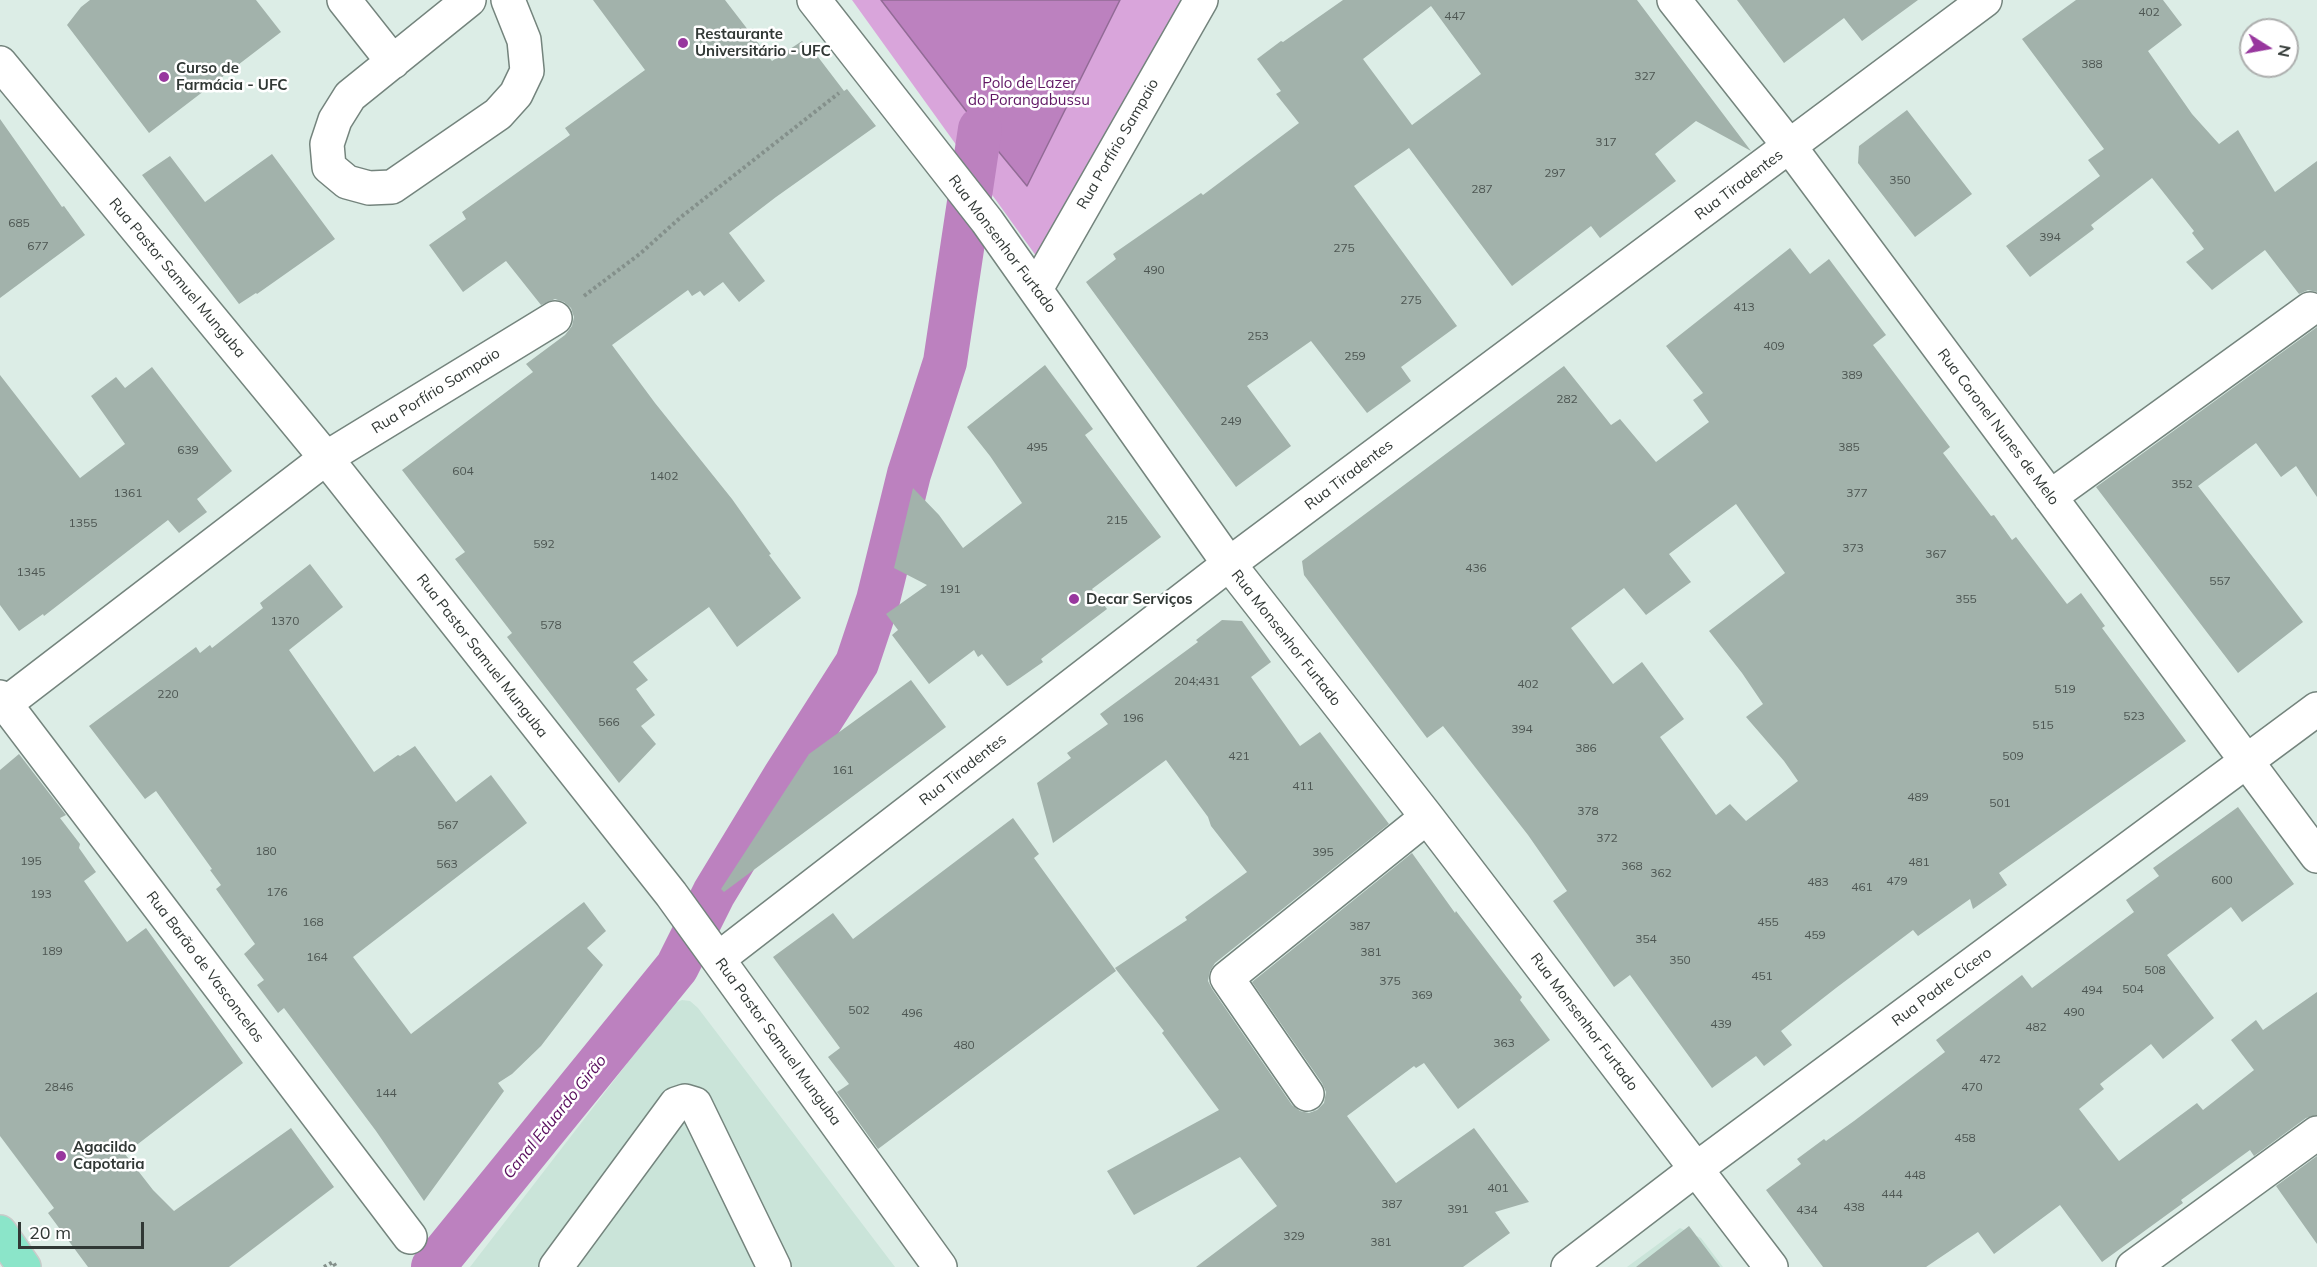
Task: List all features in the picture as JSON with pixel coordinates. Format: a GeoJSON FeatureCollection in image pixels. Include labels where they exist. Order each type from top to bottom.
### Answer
{"type":"FeatureCollection","features":[{"type":"Feature","properties":{"kind":"main road"},"geometry":{"type":"LineString","coordinates":[[0,1232],[24,1267]]}},
{"type":"Feature","properties":{"kind":"street"},"geometry":{"type":"LineString","coordinates":[[344,0],[393,62]]}},
{"type":"Feature","properties":{"kind":"street"},"geometry":{"type":"LineString","coordinates":[[469,0],[350,96],[335,120],[327,144],[329,167],[347,182],[369,188],[392,187],[498,114],[516,94],[527,71],[524,40],[508,0]]}},
{"type":"Feature","properties":{"kind":"street","name":"Rua Monsenhor Furtado"},"geometry":{"type":"LineString","coordinates":[[814,0],[1036,288],[1229,564],[1427,817],[1771,1267]]}},
{"type":"Feature","properties":{"kind":"street","name":"Rua Porfírio Sampaio"},"geometry":{"type":"LineString","coordinates":[[1036,288],[1201,0]]}},
{"type":"Feature","properties":{"kind":"street","name":"Rua Coronel Nunes de Melo"},"geometry":{"type":"LineString","coordinates":[[1674,0],[1790,147],[2317,856]]}},
{"type":"Feature","properties":{"kind":"street","name":"Rua Tiradentes"},"geometry":{"type":"LineString","coordinates":[[713,951],[1985,0]]}},
{"type":"Feature","properties":{"kind":"street","name":"Rua Pastor Samuel Munguba"},"geometry":{"type":"LineString","coordinates":[[0,63],[326,458],[671,894],[940,1267]]}},
{"type":"Feature","properties":{"kind":"street"},"geometry":{"type":"LineString","coordinates":[[2050,497],[2310,309]]}},
{"type":"Feature","properties":{"kind":"street","name":"Rua Porfírio Sampaio"},"geometry":{"type":"LineString","coordinates":[[2,703],[326,458],[555,318]]}},
{"type":"Feature","properties":{"kind":"street","name":"Rua Barão de Vasconcelos"},"geometry":{"type":"LineString","coordinates":[[2,703],[410,1238]]}},
{"type":"Feature","properties":{"kind":"street","name":"Rua Padre Cícero"},"geometry":{"type":"LineString","coordinates":[[1568,1267],[1696,1169],[2317,709]]}},
{"type":"Feature","properties":{"kind":"street"},"geometry":{"type":"LineString","coordinates":[[1307,1094],[1227,978],[1427,817]]}},
{"type":"Feature","properties":{"kind":"street"},"geometry":{"type":"LineString","coordinates":[[556,1267],[676,1104],[685,1101],[695,1104],[774,1267]]}},
{"type":"Feature","properties":{"kind":"street"},"geometry":{"type":"LineString","coordinates":[[2133,1267],[2317,1133]]}},
{"type":"Feature","properties":{"kind":"path"},"geometry":{"type":"LineString","coordinates":[[555,318],[641,253],[681,217],[868,70]]}},
{"type":"Feature","properties":{"kind":"path"},"geometry":{"type":"LineString","coordinates":[[324,1267],[333,1262],[336,1267]]}},
{"type":"Feature","properties":{"kind":"shaded area"},"geometry":{"type":"Polygon","coordinates":[[[881,0],[1120,0],[1027,186],[881,0]]]}},
{"type":"Feature","properties":{"kind":"shaded area"},"geometry":{"type":"Polygon","coordinates":[[[682,1000],[690,1001],[698,1008],[895,1267],[470,1267],[673,1004],[682,1000]]]}},
{"type":"Feature","properties":{"kind":"shaded area"},"geometry":{"type":"Polygon","coordinates":[[[1680,1228],[1701,1238],[1723,1267],[1627,1267],[1680,1228]]]}},
{"type":"Feature","properties":{"kind":"green space","name":"Polo de Lazer do Porangabussu"},"geometry":{"type":"Polygon","coordinates":[[[852,0],[1185,0],[1039,260],[852,0]]]}},
{"type":"Feature","properties":{"kind":"building","name":"Curso de Farmácia - UFC"},"geometry":{"type":"Polygon","coordinates":[[[90,0],[256,0],[281,32],[149,133],[67,25],[81,7],[90,0]]]}},
{"type":"Feature","properties":{"kind":"building"},"geometry":{"type":"Polygon","coordinates":[[[593,0],[725,0],[772,61],[802,41],[815,53],[844,91],[847,89],[876,126],[729,233],[765,281],[739,302],[723,282],[704,296],[700,291],[692,296],[688,290],[612,345],[732,499],[801,598],[737,647],[709,607],[633,662],[648,680],[636,689],[655,715],[641,726],[656,744],[619,783],[507,637],[512,633],[455,559],[465,552],[402,470],[533,372],[526,364],[565,335],[572,326],[574,317],[571,308],[555,299],[541,305],[506,261],[463,292],[429,245],[466,219],[462,212],[570,135],[565,128],[645,70],[593,0]]]}},
{"type":"Feature","properties":{"kind":"building"},"geometry":{"type":"Polygon","coordinates":[[[1343,0],[1637,0],[1751,151],[1696,121],[1655,154],[1676,181],[1600,238],[1591,226],[1512,286],[1409,148],[1354,186],[1457,326],[1401,367],[1411,381],[1367,413],[1311,341],[1247,386],[1291,446],[1236,487],[1086,282],[1116,259],[1113,254],[1201,193],[1203,195],[1299,123],[1276,94],[1281,91],[1257,59],[1281,41],[1283,42],[1343,0]],[[1431,6],[1363,59],[1412,125],[1481,74],[1431,6]]]}},
{"type":"Feature","properties":{"kind":"building"},"geometry":{"type":"Polygon","coordinates":[[[1737,0],[1918,0],[1862,41],[1844,18],[1784,63],[1737,0]]]}},
{"type":"Feature","properties":{"kind":"building"},"geometry":{"type":"Polygon","coordinates":[[[2076,0],[2163,0],[2182,25],[2148,51],[2192,114],[2219,144],[2238,130],[2275,192],[2317,161],[2317,292],[2308,290],[2299,294],[2265,250],[2212,290],[2186,262],[2204,249],[2192,233],[2194,231],[2152,178],[2091,225],[2094,229],[2030,277],[2006,246],[2100,176],[2088,160],[2104,149],[2022,39],[2076,0]]]}},
{"type":"Feature","properties":{"kind":"building"},"geometry":{"type":"Polygon","coordinates":[[[1907,110],[1972,194],[1915,237],[1858,163],[1859,146],[1907,110]]]}},
{"type":"Feature","properties":{"kind":"building"},"geometry":{"type":"Polygon","coordinates":[[[0,119],[62,207],[64,206],[85,235],[0,298],[0,119]]]}},
{"type":"Feature","properties":{"kind":"building"},"geometry":{"type":"Polygon","coordinates":[[[272,154],[335,239],[257,294],[239,304],[142,175],[170,156],[205,202],[272,154]]]}},
{"type":"Feature","properties":{"kind":"building"},"geometry":{"type":"Polygon","coordinates":[[[1790,248],[1810,274],[1829,259],[1886,335],[1873,345],[1950,447],[1943,453],[1991,516],[1994,515],[2012,540],[2016,537],[2067,604],[2081,593],[2105,626],[2102,628],[2186,741],[1999,873],[2007,885],[1973,909],[1970,899],[1918,936],[1913,930],[1836,988],[1781,1031],[1792,1045],[1764,1066],[1756,1056],[1712,1088],[1630,975],[1614,987],[1553,901],[1567,891],[1528,835],[1443,726],[1427,738],[1304,575],[1302,561],[1564,366],[1611,425],[1620,419],[1656,462],[1709,422],[1693,400],[1703,393],[1666,346],[1790,248]],[[1736,504],[1669,554],[1691,582],[1646,615],[1624,588],[1571,628],[1613,684],[1642,662],[1684,719],[1660,737],[1716,815],[1730,804],[1746,821],[1798,781],[1746,717],[1763,704],[1709,631],[1785,573],[1736,504]]]}},
{"type":"Feature","properties":{"kind":"building"},"geometry":{"type":"Polygon","coordinates":[[[2317,327],[2317,497],[2296,466],[2281,477],[2256,443],[2198,486],[2303,622],[2238,673],[2096,487],[2317,327]]]}},
{"type":"Feature","properties":{"kind":"building"},"geometry":{"type":"Polygon","coordinates":[[[1045,365],[1093,429],[1085,435],[1161,537],[1092,589],[1107,609],[1041,659],[1043,662],[1010,685],[1007,686],[982,654],[978,657],[974,650],[929,684],[892,635],[898,630],[886,614],[927,585],[894,568],[913,488],[939,515],[963,548],[1022,503],[967,427],[1045,365]]]}},
{"type":"Feature","properties":{"kind":"building"},"geometry":{"type":"Polygon","coordinates":[[[152,367],[232,471],[197,499],[207,512],[179,533],[168,520],[44,616],[43,614],[19,631],[0,605],[0,375],[80,478],[125,444],[91,396],[116,377],[125,388],[152,367]]]}},
{"type":"Feature","properties":{"kind":"building"},"geometry":{"type":"Polygon","coordinates":[[[310,564],[343,607],[289,650],[374,772],[415,746],[456,802],[491,775],[527,823],[353,957],[411,1034],[584,902],[606,931],[587,948],[603,965],[541,1046],[512,1074],[498,1083],[504,1091],[424,1201],[376,1131],[284,1008],[278,1013],[257,985],[264,980],[244,954],[255,944],[216,889],[221,885],[210,870],[212,869],[156,791],[145,799],[89,726],[196,647],[200,653],[210,645],[212,648],[263,608],[260,603],[310,564]]]}},
{"type":"Feature","properties":{"kind":"building"},"geometry":{"type":"Polygon","coordinates":[[[1222,620],[1242,621],[1271,662],[1251,677],[1300,746],[1320,732],[1389,824],[1215,963],[1210,971],[1208,981],[1212,989],[1292,1105],[1300,1111],[1309,1113],[1317,1110],[1324,1103],[1326,1092],[1252,982],[1412,853],[1455,913],[1456,911],[1522,997],[1520,1000],[1550,1040],[1458,1109],[1424,1063],[1416,1068],[1414,1066],[1347,1116],[1396,1183],[1474,1128],[1529,1202],[1495,1212],[1510,1233],[1463,1267],[1196,1267],[1277,1206],[1240,1157],[1134,1215],[1107,1171],[1219,1110],[1162,1033],[1164,1031],[1115,968],[1187,920],[1185,917],[1247,872],[1211,826],[1208,817],[1166,760],[1053,843],[1037,783],[1071,758],[1067,753],[1108,724],[1100,714],[1198,642],[1196,640],[1222,620]]]}},
{"type":"Feature","properties":{"kind":"building"},"geometry":{"type":"Polygon","coordinates":[[[911,680],[946,727],[724,892],[721,889],[809,754],[911,680]]]}},
{"type":"Feature","properties":{"kind":"building"},"geometry":{"type":"Polygon","coordinates":[[[19,754],[66,815],[60,818],[80,844],[79,848],[96,872],[84,881],[127,942],[146,928],[243,1063],[125,1154],[153,1190],[174,1211],[291,1128],[334,1187],[229,1267],[88,1267],[48,1213],[54,1208],[0,1136],[0,770],[19,754]]]}},
{"type":"Feature","properties":{"kind":"building"},"geometry":{"type":"Polygon","coordinates":[[[2238,807],[2294,884],[2242,922],[2231,907],[2167,955],[2214,1018],[2163,1059],[2151,1044],[2100,1084],[2104,1089],[2079,1109],[2119,1161],[2197,1103],[2203,1110],[2254,1070],[2231,1040],[2256,1020],[2263,1030],[2317,992],[2317,1115],[2306,1118],[2254,1156],[2250,1150],[2181,1200],[2183,1203],[2102,1262],[2060,1205],[1994,1254],[1978,1232],[1926,1267],[1823,1267],[1766,1190],[1801,1164],[1797,1159],[1854,1121],[1945,1052],[1936,1040],[2022,975],[2032,988],[2134,912],[2126,900],[2159,876],[2153,868],[2238,807]]]}},
{"type":"Feature","properties":{"kind":"building"},"geometry":{"type":"Polygon","coordinates":[[[1013,818],[1039,854],[1034,858],[1116,971],[878,1149],[837,1092],[849,1084],[828,1057],[840,1048],[773,957],[833,913],[853,939],[1013,818]]]}},
{"type":"Feature","properties":{"kind":"building"},"geometry":{"type":"Polygon","coordinates":[[[2317,1156],[2317,1244],[2276,1186],[2317,1156]]]}},
{"type":"Feature","properties":{"kind":"building"},"geometry":{"type":"Polygon","coordinates":[[[1689,1226],[1720,1267],[1636,1267],[1689,1226]]]}},
{"type":"Feature","properties":{"kind":"waterway","name":"Canal Eduardo Girão"},"geometry":{"type":"LineString","coordinates":[[433,1267],[677,967],[714,893],[857,663],[878,600],[909,474],[945,362],[980,129]]}},
{"type":"Feature","properties":{"kind":"place","name":"Restaurante Universitário - UFC"},"geometry":{"type":"Point","coordinates":[683,43]}},
{"type":"Feature","properties":{"kind":"place","name":"Curso de Farmácia - UFC"},"geometry":{"type":"Point","coordinates":[164,77]}},
{"type":"Feature","properties":{"kind":"place","name":"Decar Serviços"},"geometry":{"type":"Point","coordinates":[1074,599]}},
{"type":"Feature","properties":{"kind":"place","name":"Agacildo Capotaria"},"geometry":{"type":"Point","coordinates":[61,1156]}}]}
